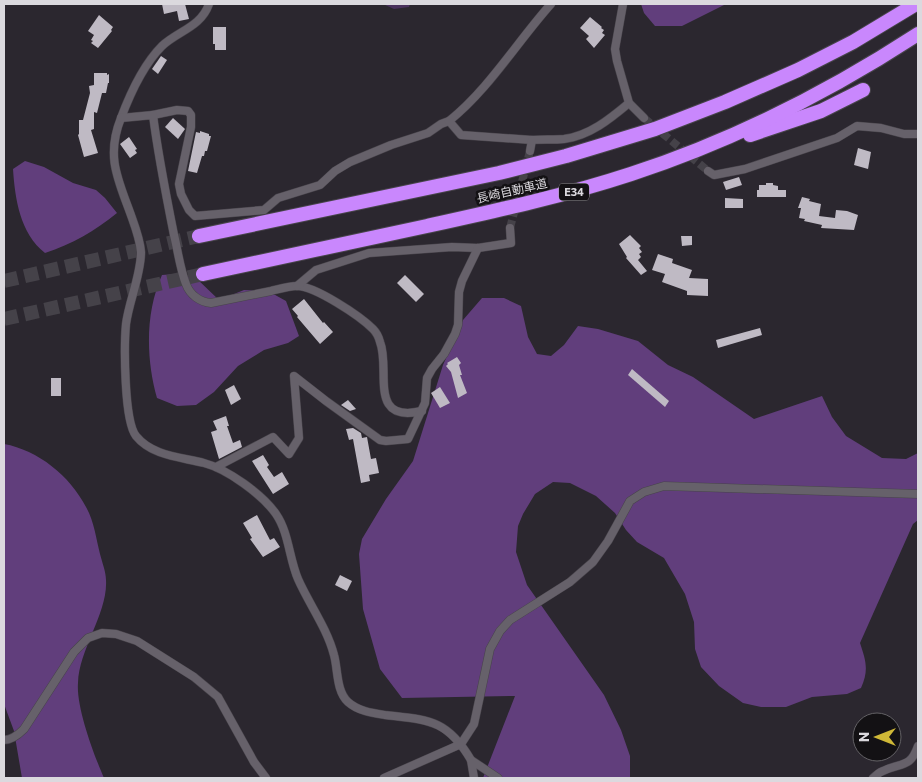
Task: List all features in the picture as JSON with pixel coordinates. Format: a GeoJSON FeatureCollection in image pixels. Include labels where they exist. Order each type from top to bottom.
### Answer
{"type":"FeatureCollection","features":[{"type":"Feature","properties":{"kind":"highway","name":"長崎自動車道"},"geometry":{"type":"LineString","coordinates":[[199,236],[499,173],[566,156],[655,129],[725,102],[798,70],[853,42],[916,4]]}},
{"type":"Feature","properties":{"kind":"highway","name":"長崎自動車道"},"geometry":{"type":"LineString","coordinates":[[203,274],[542,200],[632,174],[749,128],[859,71],[918,34]]}},
{"type":"Feature","properties":{"kind":"highway"},"geometry":{"type":"LineString","coordinates":[[689,153],[779,126],[821,111],[863,90]]}},
{"type":"Feature","properties":{"kind":"street"},"geometry":{"type":"LineString","coordinates":[[209,4],[194,26],[164,44],[150,60],[121,118],[113,145],[114,164],[140,240],[141,254],[126,325],[128,412],[132,430],[144,444],[156,451],[216,467],[259,495],[275,513],[283,528],[297,577],[328,637],[334,655],[341,691],[347,701],[362,710],[372,713],[426,720],[445,728],[461,744],[471,760],[474,778]]}},
{"type":"Feature","properties":{"kind":"street"},"geometry":{"type":"LineString","coordinates":[[121,118],[153,115],[177,110],[188,111],[191,115],[191,127],[179,184],[181,194],[189,210],[195,216],[264,210],[278,198],[320,185],[335,171],[350,162],[391,145],[428,133],[449,121],[460,112],[493,76],[551,4]]}},
{"type":"Feature","properties":{"kind":"street"},"geometry":{"type":"LineString","coordinates":[[623,4],[615,49],[617,61],[629,103],[644,118]]}},
{"type":"Feature","properties":{"kind":"street"},"geometry":{"type":"LineString","coordinates":[[449,121],[461,135],[532,140],[564,139],[580,135],[608,121],[629,103]]}},
{"type":"Feature","properties":{"kind":"street"},"geometry":{"type":"LineString","coordinates":[[153,115],[165,190],[177,247],[186,284],[192,295],[202,302],[211,303],[297,286],[312,289],[341,306],[374,330],[381,344],[383,388],[390,405],[399,412],[411,413],[422,411]]}},
{"type":"Feature","properties":{"kind":"street"},"geometry":{"type":"LineString","coordinates":[[708,171],[714,175],[745,169],[837,138],[857,126],[881,128],[904,134],[918,134]]}},
{"type":"Feature","properties":{"kind":"street"},"geometry":{"type":"LineString","coordinates":[[530,151],[532,140]]}},
{"type":"Feature","properties":{"kind":"street"},"geometry":{"type":"LineString","coordinates":[[297,286],[316,270],[370,253],[452,247],[478,248],[511,243],[510,228]]}},
{"type":"Feature","properties":{"kind":"street"},"geometry":{"type":"LineString","coordinates":[[216,467],[273,437],[289,454],[299,438],[294,376],[380,440],[408,439],[426,403],[427,378],[455,334],[458,325],[459,292],[462,281],[478,248]]}},
{"type":"Feature","properties":{"kind":"street"},"geometry":{"type":"LineString","coordinates":[[384,778],[461,744],[474,724],[490,649],[500,631],[510,620],[570,582],[593,562],[608,541],[630,501],[644,492],[664,486],[918,494]]}},
{"type":"Feature","properties":{"kind":"street"},"geometry":{"type":"LineString","coordinates":[[4,740],[18,735],[24,729],[74,652],[88,638],[102,633],[116,634],[136,641],[194,677],[218,697],[254,762],[266,778]]}},
{"type":"Feature","properties":{"kind":"street"},"geometry":{"type":"LineString","coordinates":[[873,778],[883,770],[906,764],[914,757],[918,746]]}},
{"type":"Feature","properties":{"kind":"street"},"geometry":{"type":"LineString","coordinates":[[471,760],[498,778]]}},
{"type":"Feature","properties":{"kind":"shaded area"},"geometry":{"type":"Polygon","coordinates":[[[383,4],[410,4],[409,7],[394,9],[383,4]]]}},
{"type":"Feature","properties":{"kind":"shaded area"},"geometry":{"type":"Polygon","coordinates":[[[641,4],[726,4],[682,26],[655,26],[644,13],[641,4]]]}},
{"type":"Feature","properties":{"kind":"shaded area"},"geometry":{"type":"Polygon","coordinates":[[[25,161],[44,167],[73,183],[96,190],[117,213],[83,236],[45,253],[24,226],[17,203],[13,169],[25,161]]]}},
{"type":"Feature","properties":{"kind":"shaded area"},"geometry":{"type":"Polygon","coordinates":[[[176,274],[196,278],[219,300],[244,290],[268,291],[286,301],[299,336],[288,343],[264,350],[238,366],[214,392],[196,405],[177,406],[157,398],[149,352],[152,305],[162,275],[176,274]]]}},
{"type":"Feature","properties":{"kind":"shaded area"},"geometry":{"type":"Polygon","coordinates":[[[482,298],[504,298],[521,306],[528,337],[537,354],[551,356],[564,345],[578,326],[598,329],[638,341],[668,365],[693,377],[754,419],[822,396],[832,417],[846,436],[882,458],[906,459],[918,453],[918,520],[913,524],[860,643],[866,666],[861,688],[847,694],[812,697],[786,707],[761,707],[743,703],[719,686],[701,667],[695,649],[694,622],[685,594],[664,558],[637,542],[626,530],[615,513],[596,496],[570,483],[553,482],[535,494],[523,514],[518,526],[516,552],[527,585],[604,695],[621,730],[630,756],[630,778],[483,778],[515,696],[402,698],[380,669],[363,609],[359,554],[362,539],[386,499],[413,461],[443,365],[463,320],[482,298]]]}},
{"type":"Feature","properties":{"kind":"shaded area"},"geometry":{"type":"Polygon","coordinates":[[[4,444],[29,452],[52,466],[79,496],[89,512],[93,524],[105,574],[105,593],[103,605],[83,657],[78,693],[86,731],[104,778],[22,778],[14,731],[4,704],[4,444]]]}},
{"type":"Feature","properties":{"kind":"building"},"geometry":{"type":"Polygon","coordinates":[[[162,4],[185,4],[189,19],[179,21],[177,11],[164,14],[162,4]]]}},
{"type":"Feature","properties":{"kind":"building"},"geometry":{"type":"Polygon","coordinates":[[[99,15],[113,27],[112,31],[98,48],[91,43],[94,35],[88,31],[99,15]]]}},
{"type":"Feature","properties":{"kind":"building"},"geometry":{"type":"Polygon","coordinates":[[[590,17],[602,27],[604,30],[602,33],[605,35],[594,48],[586,39],[589,36],[580,28],[590,17]]]}},
{"type":"Feature","properties":{"kind":"building"},"geometry":{"type":"Polygon","coordinates":[[[213,27],[226,27],[226,50],[215,50],[213,27]]]}},
{"type":"Feature","properties":{"kind":"building"},"geometry":{"type":"Polygon","coordinates":[[[161,56],[167,60],[158,74],[152,69],[161,56]]]}},
{"type":"Feature","properties":{"kind":"building"},"geometry":{"type":"Polygon","coordinates":[[[94,73],[109,74],[109,83],[106,93],[102,93],[97,113],[94,112],[94,129],[91,130],[98,153],[84,157],[78,135],[79,120],[83,120],[90,93],[89,86],[94,85],[94,73]]]}},
{"type":"Feature","properties":{"kind":"building"},"geometry":{"type":"Polygon","coordinates":[[[173,118],[185,129],[178,139],[165,127],[173,118]]]}},
{"type":"Feature","properties":{"kind":"building"},"geometry":{"type":"Polygon","coordinates":[[[200,131],[211,136],[207,151],[202,156],[197,173],[188,171],[196,132],[200,133],[200,131]]]}},
{"type":"Feature","properties":{"kind":"building"},"geometry":{"type":"Polygon","coordinates":[[[129,137],[137,149],[135,150],[137,153],[130,158],[120,144],[129,137]]]}},
{"type":"Feature","properties":{"kind":"building"},"geometry":{"type":"Polygon","coordinates":[[[858,148],[871,152],[868,169],[854,165],[858,148]]]}},
{"type":"Feature","properties":{"kind":"building"},"geometry":{"type":"Polygon","coordinates":[[[739,177],[742,185],[726,190],[723,182],[739,177]]]}},
{"type":"Feature","properties":{"kind":"building"},"geometry":{"type":"Polygon","coordinates":[[[766,183],[773,183],[773,185],[778,186],[778,190],[786,190],[786,197],[757,197],[759,185],[766,185],[766,183]]]}},
{"type":"Feature","properties":{"kind":"building"},"geometry":{"type":"Polygon","coordinates":[[[802,197],[821,204],[819,216],[835,218],[836,210],[858,215],[854,230],[821,228],[822,225],[799,218],[801,208],[798,208],[802,197]]]}},
{"type":"Feature","properties":{"kind":"building"},"geometry":{"type":"Polygon","coordinates":[[[725,198],[743,199],[743,208],[725,208],[725,198]]]}},
{"type":"Feature","properties":{"kind":"building"},"geometry":{"type":"Polygon","coordinates":[[[630,235],[641,246],[639,248],[642,252],[639,254],[641,257],[638,260],[647,271],[641,275],[626,258],[619,244],[630,235]]]}},
{"type":"Feature","properties":{"kind":"building"},"geometry":{"type":"Polygon","coordinates":[[[681,236],[692,236],[692,245],[682,246],[681,236]]]}},
{"type":"Feature","properties":{"kind":"building"},"geometry":{"type":"Polygon","coordinates":[[[658,254],[673,259],[672,263],[692,270],[689,278],[708,279],[708,296],[687,295],[687,291],[662,282],[665,274],[652,270],[658,254]]]}},
{"type":"Feature","properties":{"kind":"building"},"geometry":{"type":"Polygon","coordinates":[[[405,275],[424,294],[416,302],[397,283],[405,275]]]}},
{"type":"Feature","properties":{"kind":"building"},"geometry":{"type":"Polygon","coordinates":[[[304,299],[323,323],[333,332],[320,344],[292,309],[304,299]]]}},
{"type":"Feature","properties":{"kind":"building"},"geometry":{"type":"Polygon","coordinates":[[[760,328],[762,335],[718,348],[716,340],[760,328]]]}},
{"type":"Feature","properties":{"kind":"building"},"geometry":{"type":"Polygon","coordinates":[[[457,357],[461,363],[459,365],[462,375],[460,375],[467,393],[458,398],[451,372],[446,366],[447,363],[457,357]]]}},
{"type":"Feature","properties":{"kind":"building"},"geometry":{"type":"Polygon","coordinates":[[[632,369],[669,401],[665,407],[628,375],[632,369]]]}},
{"type":"Feature","properties":{"kind":"building"},"geometry":{"type":"Polygon","coordinates":[[[51,378],[61,378],[61,396],[51,396],[51,378]]]}},
{"type":"Feature","properties":{"kind":"building"},"geometry":{"type":"Polygon","coordinates":[[[234,385],[241,399],[231,405],[225,390],[234,385]]]}},
{"type":"Feature","properties":{"kind":"building"},"geometry":{"type":"Polygon","coordinates":[[[440,387],[450,403],[440,408],[431,393],[440,387]]]}},
{"type":"Feature","properties":{"kind":"building"},"geometry":{"type":"Polygon","coordinates":[[[348,400],[356,409],[350,411],[341,405],[348,400]]]}},
{"type":"Feature","properties":{"kind":"building"},"geometry":{"type":"Polygon","coordinates":[[[226,416],[229,426],[227,426],[233,443],[240,440],[242,447],[219,459],[211,432],[217,430],[213,421],[226,416]]]}},
{"type":"Feature","properties":{"kind":"building"},"geometry":{"type":"Polygon","coordinates":[[[353,428],[361,433],[362,438],[367,437],[371,459],[376,458],[379,473],[369,475],[370,481],[361,483],[353,439],[349,440],[346,429],[353,428]]]}},
{"type":"Feature","properties":{"kind":"building"},"geometry":{"type":"Polygon","coordinates":[[[263,455],[269,465],[267,467],[274,477],[282,472],[289,484],[273,494],[252,461],[263,455]]]}},
{"type":"Feature","properties":{"kind":"building"},"geometry":{"type":"Polygon","coordinates":[[[257,515],[270,540],[274,538],[280,547],[263,557],[250,539],[252,538],[243,523],[257,515]]]}},
{"type":"Feature","properties":{"kind":"building"},"geometry":{"type":"Polygon","coordinates":[[[340,575],[352,581],[347,591],[335,585],[340,575]]]}},
{"type":"Feature","properties":{"kind":"tunnel"},"geometry":{"type":"LineString","coordinates":[[644,118],[708,171]]}},
{"type":"Feature","properties":{"kind":"tunnel"},"geometry":{"type":"LineString","coordinates":[[510,228],[530,151]]}},
{"type":"Feature","properties":{"kind":"tunnel"},"geometry":{"type":"LineString","coordinates":[[4,281],[199,236]]}},
{"type":"Feature","properties":{"kind":"tunnel"},"geometry":{"type":"LineString","coordinates":[[4,319],[203,274]]}}]}
